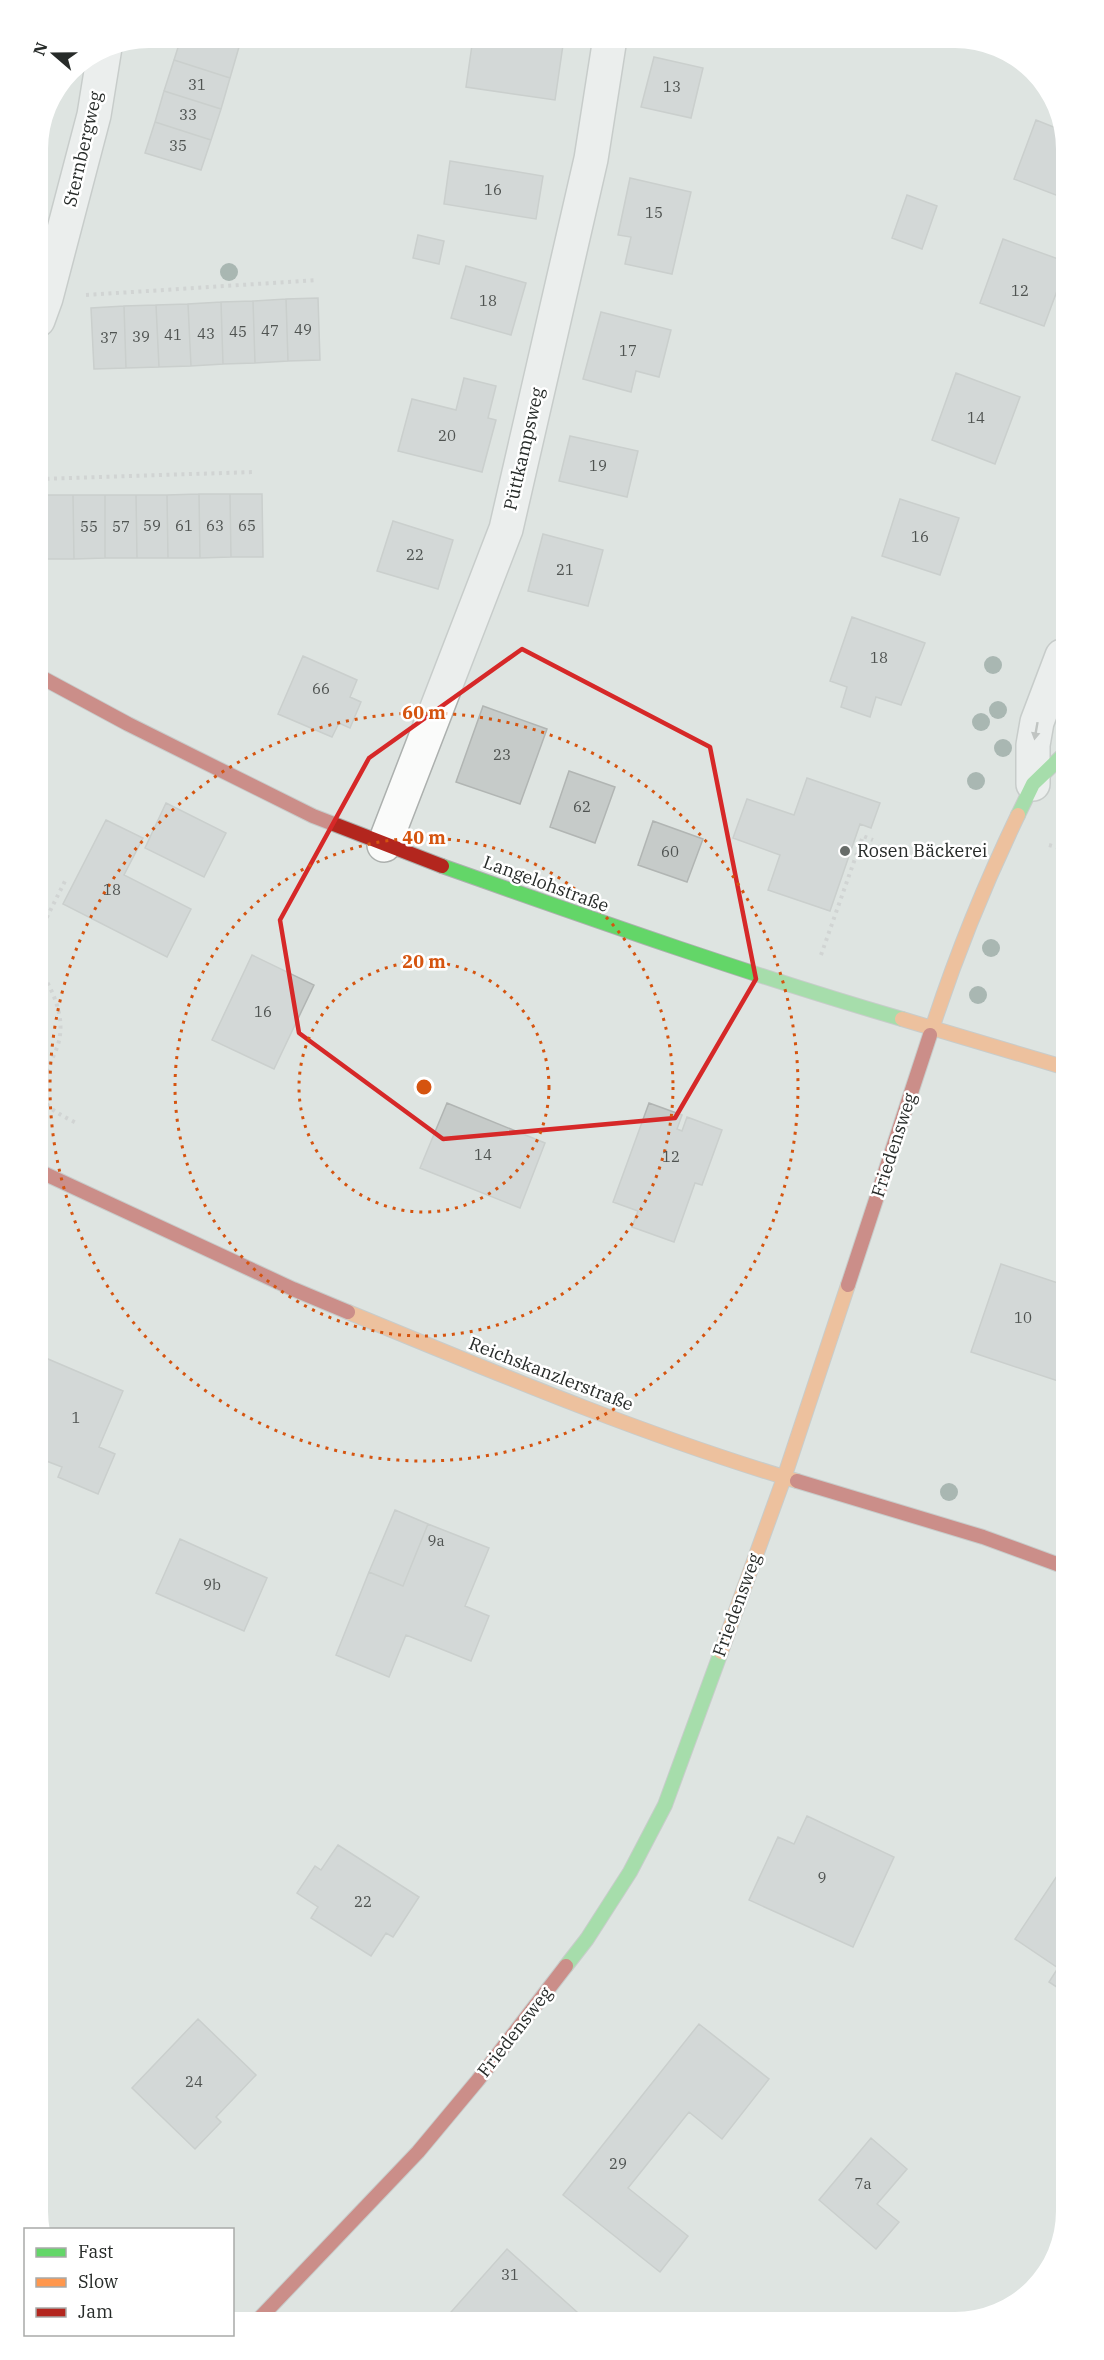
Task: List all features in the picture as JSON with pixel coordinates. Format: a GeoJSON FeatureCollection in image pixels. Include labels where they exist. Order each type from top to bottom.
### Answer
{"type":"FeatureCollection","features":[{"type":"Feature","properties":{"kind":"street","name":"Püttkampsweg"},"geometry":{"type":"LineString","coordinates":[[384,845],[506,529],[591,159],[608,48]]}},
{"type":"Feature","properties":{"kind":"street","name":"Sternbergweg"},"geometry":{"type":"LineString","coordinates":[[48,287],[94,115],[103,60]]}},
{"type":"Feature","properties":{"kind":"street","name":"Friedensweg"},"geometry":{"type":"LineString","coordinates":[[1033,784],[1037,722],[1056,672]]}},
{"type":"Feature","properties":{"kind":"street","name":"Langelohstraße"},"geometry":{"type":"LineString","coordinates":[[48,681],[128,724],[313,816],[384,845],[638,936],[809,992],[1056,1065]]}},
{"type":"Feature","properties":{"kind":"street","name":"Friedensweg"},"geometry":{"type":"LineString","coordinates":[[266,2312],[418,2151],[478,2080],[587,1939],[630,1872],[664,1805],[784,1478],[932,1027],[1000,853],[1033,784],[1056,762]]}},
{"type":"Feature","properties":{"kind":"street","name":"Reichskanzlerstraße"},"geometry":{"type":"LineString","coordinates":[[48,1176],[208,1251],[353,1315],[567,1402],[784,1478],[983,1537],[1056,1564]]}},
{"type":"Feature","properties":{"kind":"path"},"geometry":{"type":"LineString","coordinates":[[48,308],[318,280]]}},
{"type":"Feature","properties":{"kind":"path"},"geometry":{"type":"LineString","coordinates":[[48,478],[254,472]]}},
{"type":"Feature","properties":{"kind":"path"},"geometry":{"type":"LineString","coordinates":[[818,964],[863,836],[873,840]]}},
{"type":"Feature","properties":{"kind":"path"},"geometry":{"type":"LineString","coordinates":[[1049,845],[1056,847]]}},
{"type":"Feature","properties":{"kind":"path"},"geometry":{"type":"LineString","coordinates":[[48,915],[65,881]]}},
{"type":"Feature","properties":{"kind":"path"},"geometry":{"type":"LineString","coordinates":[[48,982],[56,1001],[60,1036],[48,1071]]}},
{"type":"Feature","properties":{"kind":"path"},"geometry":{"type":"LineString","coordinates":[[48,1104],[50,1108],[78,1124]]}},
{"type":"Feature","properties":{"kind":"highlighted area"},"geometry":{"type":"Polygon","coordinates":[[[522,649],[710,747],[756,979],[675,1118],[443,1139],[299,1033],[280,920],[369,758],[522,649]]]}},
{"type":"Feature","properties":{"kind":"building"},"geometry":{"type":"Polygon","coordinates":[[[178,48],[239,48],[230,78],[174,60],[178,48]]]}},
{"type":"Feature","properties":{"kind":"building"},"geometry":{"type":"Polygon","coordinates":[[[472,48],[563,48],[555,100],[466,87],[472,48]]]}},
{"type":"Feature","properties":{"kind":"building"},"geometry":{"type":"Polygon","coordinates":[[[654,57],[703,68],[691,118],[641,107],[654,57]]]}},
{"type":"Feature","properties":{"kind":"building"},"geometry":{"type":"Polygon","coordinates":[[[174,60],[230,78],[221,109],[164,91],[174,60]]]}},
{"type":"Feature","properties":{"kind":"building"},"geometry":{"type":"Polygon","coordinates":[[[164,91],[221,109],[211,140],[155,122],[164,91]]]}},
{"type":"Feature","properties":{"kind":"building"},"geometry":{"type":"Polygon","coordinates":[[[1036,120],[1053,127],[1056,149],[1056,195],[1014,179],[1036,120]]]}},
{"type":"Feature","properties":{"kind":"building"},"geometry":{"type":"Polygon","coordinates":[[[155,122],[211,140],[201,170],[145,153],[155,122]]]}},
{"type":"Feature","properties":{"kind":"building"},"geometry":{"type":"Polygon","coordinates":[[[450,161],[543,176],[536,219],[444,204],[450,161]]]}},
{"type":"Feature","properties":{"kind":"building"},"geometry":{"type":"Polygon","coordinates":[[[630,178],[691,192],[672,274],[625,264],[631,237],[618,235],[630,178]]]}},
{"type":"Feature","properties":{"kind":"building"},"geometry":{"type":"Polygon","coordinates":[[[907,195],[937,206],[922,249],[892,238],[907,195]]]}},
{"type":"Feature","properties":{"kind":"building"},"geometry":{"type":"Polygon","coordinates":[[[418,235],[444,241],[439,264],[413,258],[418,235]]]}},
{"type":"Feature","properties":{"kind":"building"},"geometry":{"type":"Polygon","coordinates":[[[1003,239],[1056,258],[1056,294],[1044,326],[980,303],[1003,239]]]}},
{"type":"Feature","properties":{"kind":"building"},"geometry":{"type":"Polygon","coordinates":[[[466,266],[526,283],[511,335],[451,318],[466,266]]]}},
{"type":"Feature","properties":{"kind":"building"},"geometry":{"type":"Polygon","coordinates":[[[318,298],[320,360],[288,361],[286,299],[318,298]]]}},
{"type":"Feature","properties":{"kind":"building"},"geometry":{"type":"Polygon","coordinates":[[[286,299],[288,361],[255,363],[253,301],[286,299]]]}},
{"type":"Feature","properties":{"kind":"building"},"geometry":{"type":"Polygon","coordinates":[[[253,301],[255,363],[223,364],[221,302],[253,301]]]}},
{"type":"Feature","properties":{"kind":"building"},"geometry":{"type":"Polygon","coordinates":[[[221,302],[223,364],[191,366],[188,304],[221,302]]]}},
{"type":"Feature","properties":{"kind":"building"},"geometry":{"type":"Polygon","coordinates":[[[188,304],[191,366],[159,367],[156,305],[188,304]]]}},
{"type":"Feature","properties":{"kind":"building"},"geometry":{"type":"Polygon","coordinates":[[[156,305],[159,367],[126,368],[124,306],[156,305]]]}},
{"type":"Feature","properties":{"kind":"building"},"geometry":{"type":"Polygon","coordinates":[[[124,306],[126,368],[94,369],[91,308],[124,306]]]}},
{"type":"Feature","properties":{"kind":"building"},"geometry":{"type":"Polygon","coordinates":[[[601,312],[671,330],[659,377],[636,371],[631,392],[583,379],[601,312]]]}},
{"type":"Feature","properties":{"kind":"building"},"geometry":{"type":"Polygon","coordinates":[[[956,373],[1020,397],[995,464],[932,440],[956,373]]]}},
{"type":"Feature","properties":{"kind":"building"},"geometry":{"type":"Polygon","coordinates":[[[464,378],[496,386],[488,418],[496,420],[482,472],[398,451],[412,399],[456,410],[464,378]]]}},
{"type":"Feature","properties":{"kind":"building"},"geometry":{"type":"Polygon","coordinates":[[[570,436],[638,451],[627,497],[559,481],[570,436]]]}},
{"type":"Feature","properties":{"kind":"building"},"geometry":{"type":"Polygon","coordinates":[[[199,494],[200,558],[168,558],[167,495],[199,494]]]}},
{"type":"Feature","properties":{"kind":"building"},"geometry":{"type":"Polygon","coordinates":[[[199,494],[230,494],[231,557],[200,558],[199,494]]]}},
{"type":"Feature","properties":{"kind":"building"},"geometry":{"type":"Polygon","coordinates":[[[230,494],[262,494],[263,557],[231,557],[230,494]]]}},
{"type":"Feature","properties":{"kind":"building"},"geometry":{"type":"Polygon","coordinates":[[[48,495],[73,495],[74,559],[48,559],[48,495]]]}},
{"type":"Feature","properties":{"kind":"building"},"geometry":{"type":"Polygon","coordinates":[[[73,495],[105,495],[105,558],[74,559],[73,495]]]}},
{"type":"Feature","properties":{"kind":"building"},"geometry":{"type":"Polygon","coordinates":[[[105,495],[136,495],[137,558],[105,558],[105,495]]]}},
{"type":"Feature","properties":{"kind":"building"},"geometry":{"type":"Polygon","coordinates":[[[136,495],[167,495],[168,558],[137,558],[136,495]]]}},
{"type":"Feature","properties":{"kind":"building"},"geometry":{"type":"Polygon","coordinates":[[[900,499],[959,518],[940,575],[882,556],[900,499]]]}},
{"type":"Feature","properties":{"kind":"building"},"geometry":{"type":"Polygon","coordinates":[[[393,521],[453,540],[438,589],[377,571],[393,521]]]}},
{"type":"Feature","properties":{"kind":"building"},"geometry":{"type":"Polygon","coordinates":[[[543,534],[603,550],[588,606],[528,591],[543,534]]]}},
{"type":"Feature","properties":{"kind":"building"},"geometry":{"type":"Polygon","coordinates":[[[852,617],[925,643],[901,705],[876,697],[870,717],[841,707],[847,687],[830,681],[852,617]]]}},
{"type":"Feature","properties":{"kind":"building"},"geometry":{"type":"Polygon","coordinates":[[[303,656],[357,680],[350,697],[361,702],[350,728],[339,723],[332,737],[278,714],[303,656]]]}},
{"type":"Feature","properties":{"kind":"building"},"geometry":{"type":"Polygon","coordinates":[[[483,706],[547,729],[520,804],[456,782],[483,706]]]}},
{"type":"Feature","properties":{"kind":"building"},"geometry":{"type":"Polygon","coordinates":[[[569,771],[615,787],[595,843],[550,827],[569,771]]]}},
{"type":"Feature","properties":{"kind":"building"},"geometry":{"type":"Polygon","coordinates":[[[807,778],[880,803],[871,828],[860,824],[830,911],[768,890],[780,855],[733,838],[747,799],[794,815],[807,778]]]}},
{"type":"Feature","properties":{"kind":"building"},"geometry":{"type":"Polygon","coordinates":[[[166,803],[226,833],[204,877],[145,848],[166,803]]]}},
{"type":"Feature","properties":{"kind":"building"},"geometry":{"type":"Polygon","coordinates":[[[106,820],[143,838],[124,875],[191,909],[167,957],[63,904],[106,820]]]}},
{"type":"Feature","properties":{"kind":"building"},"geometry":{"type":"Polygon","coordinates":[[[653,821],[703,839],[687,882],[638,865],[653,821]]]}},
{"type":"Feature","properties":{"kind":"building"},"geometry":{"type":"Polygon","coordinates":[[[252,955],[314,985],[274,1069],[212,1040],[252,955]]]}},
{"type":"Feature","properties":{"kind":"building"},"geometry":{"type":"Polygon","coordinates":[[[447,1103],[545,1143],[520,1208],[420,1168],[447,1103]]]}},
{"type":"Feature","properties":{"kind":"building"},"geometry":{"type":"Polygon","coordinates":[[[649,1103],[682,1115],[677,1129],[682,1131],[687,1117],[722,1130],[702,1185],[695,1183],[674,1242],[632,1227],[638,1211],[613,1202],[649,1103]]]}},
{"type":"Feature","properties":{"kind":"building"},"geometry":{"type":"Polygon","coordinates":[[[1001,1264],[1056,1282],[1056,1380],[971,1352],[1001,1264]]]}},
{"type":"Feature","properties":{"kind":"building"},"geometry":{"type":"Polygon","coordinates":[[[48,1359],[123,1391],[99,1447],[115,1454],[98,1494],[58,1477],[62,1467],[48,1462],[48,1359]]]}},
{"type":"Feature","properties":{"kind":"building"},"geometry":{"type":"Polygon","coordinates":[[[395,1510],[428,1524],[403,1586],[369,1572],[395,1510]]]}},
{"type":"Feature","properties":{"kind":"building"},"geometry":{"type":"Polygon","coordinates":[[[428,1524],[489,1548],[465,1606],[489,1616],[471,1661],[406,1635],[389,1677],[336,1655],[369,1572],[403,1586],[428,1524]]]}},
{"type":"Feature","properties":{"kind":"building"},"geometry":{"type":"Polygon","coordinates":[[[180,1539],[267,1578],[244,1631],[156,1593],[180,1539]]]}},
{"type":"Feature","properties":{"kind":"building"},"geometry":{"type":"Polygon","coordinates":[[[807,1816],[894,1857],[853,1947],[749,1900],[778,1837],[794,1844],[807,1816]]]}},
{"type":"Feature","properties":{"kind":"building"},"geometry":{"type":"Polygon","coordinates":[[[338,1845],[419,1897],[393,1937],[386,1933],[371,1956],[311,1918],[318,1907],[297,1893],[315,1866],[321,1870],[338,1845]]]}},
{"type":"Feature","properties":{"kind":"building"},"geometry":{"type":"Polygon","coordinates":[[[1056,1878],[1056,1967],[1015,1939],[1056,1878]]]}},
{"type":"Feature","properties":{"kind":"building"},"geometry":{"type":"Polygon","coordinates":[[[1056,1971],[1056,1987],[1049,1982],[1056,1971]]]}},
{"type":"Feature","properties":{"kind":"building"},"geometry":{"type":"Polygon","coordinates":[[[198,2019],[256,2075],[216,2117],[221,2122],[195,2149],[132,2088],[198,2019]]]}},
{"type":"Feature","properties":{"kind":"building"},"geometry":{"type":"Polygon","coordinates":[[[699,2024],[769,2079],[722,2139],[689,2112],[628,2188],[688,2236],[660,2272],[563,2195],[699,2024]]]}},
{"type":"Feature","properties":{"kind":"building"},"geometry":{"type":"Polygon","coordinates":[[[871,2138],[907,2169],[877,2204],[899,2222],[876,2249],[819,2200],[871,2138]]]}},
{"type":"Feature","properties":{"kind":"building"},"geometry":{"type":"Polygon","coordinates":[[[507,2249],[577,2312],[451,2312],[507,2249]]]}},
{"type":"Feature","properties":{"kind":"traffic: fast"},"geometry":{"type":"LineString","coordinates":[[1018,815],[1033,784],[1056,762]]}},
{"type":"Feature","properties":{"kind":"traffic: fast"},"geometry":{"type":"LineString","coordinates":[[442,866],[729,965],[902,1019]]}},
{"type":"Feature","properties":{"kind":"traffic: fast"},"geometry":{"type":"LineString","coordinates":[[566,1966],[587,1939],[630,1872],[665,1805],[721,1652]]}},
{"type":"Feature","properties":{"kind":"traffic: slow"},"geometry":{"type":"LineString","coordinates":[[930,1035],[970,924],[1018,815]]}},
{"type":"Feature","properties":{"kind":"traffic: slow"},"geometry":{"type":"LineString","coordinates":[[902,1019],[1056,1065]]}},
{"type":"Feature","properties":{"kind":"traffic: slow"},"geometry":{"type":"LineString","coordinates":[[721,1652],[784,1478],[848,1285]]}},
{"type":"Feature","properties":{"kind":"traffic: slow"},"geometry":{"type":"LineString","coordinates":[[348,1312],[626,1423],[797,1481]]}},
{"type":"Feature","properties":{"kind":"traffic: jam"},"geometry":{"type":"LineString","coordinates":[[48,681],[128,724],[313,816],[442,866]]}},
{"type":"Feature","properties":{"kind":"traffic: jam"},"geometry":{"type":"LineString","coordinates":[[848,1285],[930,1035]]}},
{"type":"Feature","properties":{"kind":"traffic: jam"},"geometry":{"type":"LineString","coordinates":[[48,1175],[293,1289],[348,1312]]}},
{"type":"Feature","properties":{"kind":"traffic: jam"},"geometry":{"type":"LineString","coordinates":[[797,1481],[983,1537],[1056,1564]]}},
{"type":"Feature","properties":{"kind":"traffic: jam"},"geometry":{"type":"LineString","coordinates":[[266,2312],[418,2152],[478,2080],[566,1966]]}},
{"type":"Feature","properties":{"kind":"place","name":"Rosen Bäckerei"},"geometry":{"type":"Point","coordinates":[845,851]}}]}
